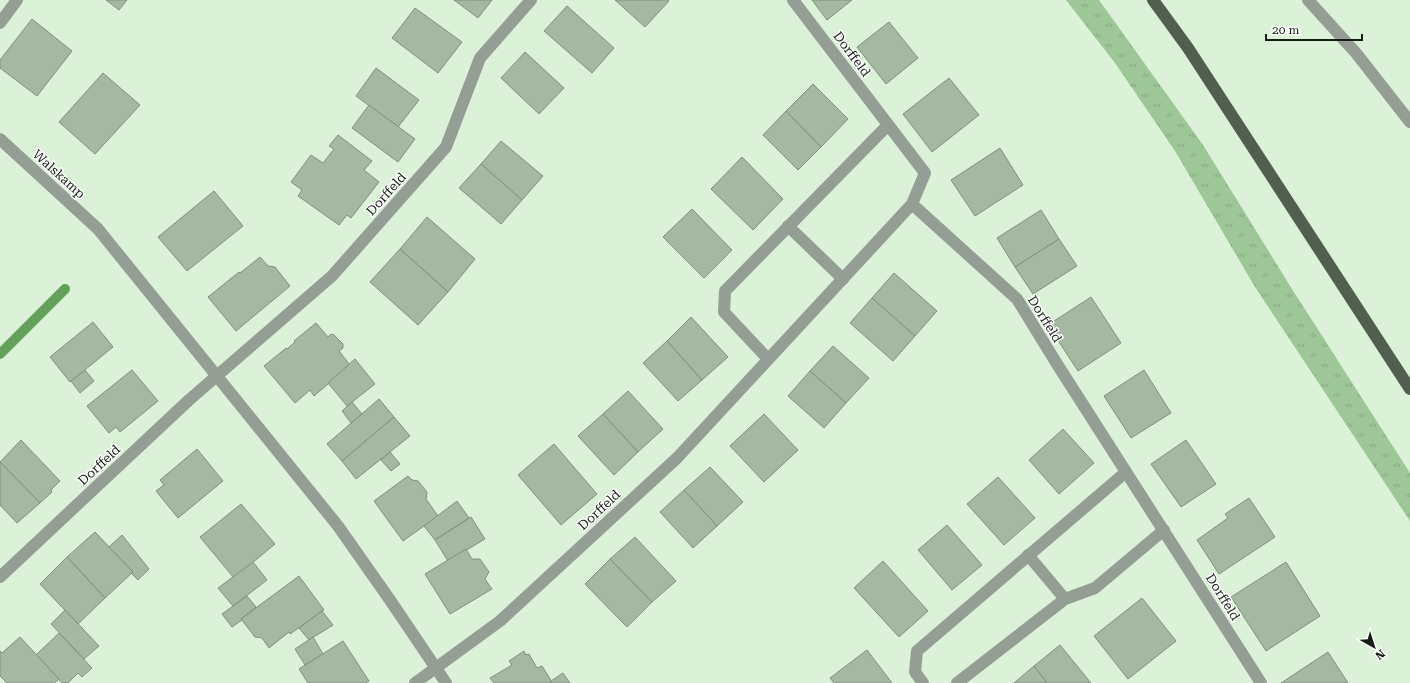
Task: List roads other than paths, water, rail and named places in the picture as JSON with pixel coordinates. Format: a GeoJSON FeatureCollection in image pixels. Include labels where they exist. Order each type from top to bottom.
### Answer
{"type":"FeatureCollection","features":[{"type":"Feature","properties":{"kind":"main road"},"geometry":{"type":"LineString","coordinates":[[1153,0],[1188,48],[1410,389]]}},
{"type":"Feature","properties":{"kind":"street"},"geometry":{"type":"LineString","coordinates":[[0,23],[17,0]]}},
{"type":"Feature","properties":{"kind":"street","name":"Dorffeld"},"geometry":{"type":"LineString","coordinates":[[0,576],[189,400],[332,276],[446,147],[480,58],[531,0]]}},
{"type":"Feature","properties":{"kind":"street","name":"Dorffeld"},"geometry":{"type":"LineString","coordinates":[[415,683],[500,621],[677,458],[912,204],[925,173],[793,0]]}},
{"type":"Feature","properties":{"kind":"street"},"geometry":{"type":"LineString","coordinates":[[1308,0],[1356,53],[1410,122]]}},
{"type":"Feature","properties":{"kind":"street"},"geometry":{"type":"LineString","coordinates":[[768,360],[724,312],[725,290],[888,125]]}},
{"type":"Feature","properties":{"kind":"street","name":"Walskamp"},"geometry":{"type":"LineString","coordinates":[[0,139],[98,229],[218,376]]}},
{"type":"Feature","properties":{"kind":"street","name":"Dorffeld"},"geometry":{"type":"LineString","coordinates":[[912,204],[1017,299],[1260,681]]}},
{"type":"Feature","properties":{"kind":"street"},"geometry":{"type":"LineString","coordinates":[[788,226],[843,279]]}},
{"type":"Feature","properties":{"kind":"street"},"geometry":{"type":"LineString","coordinates":[[218,376],[338,526],[446,683]]}},
{"type":"Feature","properties":{"kind":"street"},"geometry":{"type":"LineString","coordinates":[[923,683],[915,672],[917,652],[1126,472]]}},
{"type":"Feature","properties":{"kind":"street"},"geometry":{"type":"LineString","coordinates":[[957,683],[1065,599],[1095,588],[1164,530]]}},
{"type":"Feature","properties":{"kind":"street"},"geometry":{"type":"LineString","coordinates":[[1028,555],[1065,599]]}},
{"type":"Feature","properties":{"kind":"waterway"},"geometry":{"type":"LineString","coordinates":[[0,354],[65,289]]}}]}
